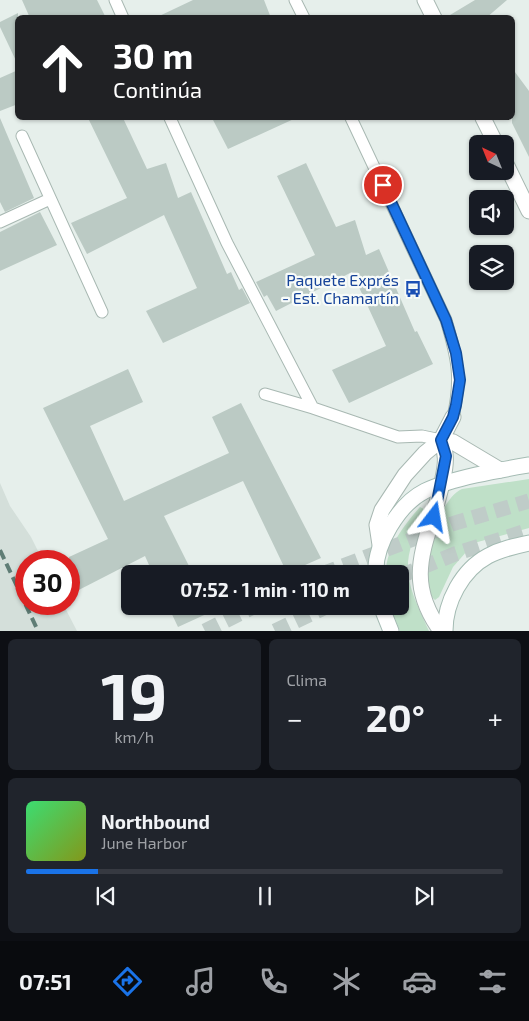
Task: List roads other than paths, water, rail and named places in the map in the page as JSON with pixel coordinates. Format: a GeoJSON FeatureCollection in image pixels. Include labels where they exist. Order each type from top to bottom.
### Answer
{"type":"FeatureCollection","features":[{"type":"Feature","properties":{"kind":"street"},"geometry":{"type":"LineString","coordinates":[[425,0],[432,15]]}},
{"type":"Feature","properties":{"kind":"street"},"geometry":{"type":"LineString","coordinates":[[484,120],[492,135]]}},
{"type":"Feature","properties":{"kind":"street"},"geometry":{"type":"LineString","coordinates":[[514,180],[529,211]]}},
{"type":"Feature","properties":{"kind":"street"},"geometry":{"type":"LineString","coordinates":[[380,545],[377,525],[382,510],[405,475],[425,453],[441,440],[453,417]]}},
{"type":"Feature","properties":{"kind":"street"},"geometry":{"type":"LineString","coordinates":[[441,440],[453,442],[500,470]]}},
{"type":"Feature","properties":{"kind":"street"},"geometry":{"type":"LineString","coordinates":[[441,440],[446,456],[442,485],[434,517],[426,538],[419,579],[425,601],[441,631]]}},
{"type":"Feature","properties":{"kind":"street"},"geometry":{"type":"LineString","coordinates":[[375,565],[380,545],[386,532],[407,506],[424,492],[442,485],[500,470],[529,465]]}},
{"type":"Feature","properties":{"kind":"street"},"geometry":{"type":"LineString","coordinates":[[445,631],[449,605],[465,575],[487,556],[504,548],[529,543]]}},
{"type":"Feature","properties":{"kind":"street"},"geometry":{"type":"LineString","coordinates":[[385,615],[391,631]]}},
{"type":"Feature","properties":{"kind":"lane"},"geometry":{"type":"LineString","coordinates":[[115,0],[122,15]]}},
{"type":"Feature","properties":{"kind":"lane"},"geometry":{"type":"LineString","coordinates":[[296,0],[303,15]]}},
{"type":"Feature","properties":{"kind":"lane"},"geometry":{"type":"LineString","coordinates":[[171,120],[227,242],[313,408]]}},
{"type":"Feature","properties":{"kind":"lane"},"geometry":{"type":"LineString","coordinates":[[352,120],[446,320],[456,353],[460,380],[453,417]]}},
{"type":"Feature","properties":{"kind":"lane"},"geometry":{"type":"LineString","coordinates":[[22,136],[102,312]]}},
{"type":"Feature","properties":{"kind":"lane"},"geometry":{"type":"LineString","coordinates":[[0,222],[50,199]]}},
{"type":"Feature","properties":{"kind":"lane"},"geometry":{"type":"LineString","coordinates":[[265,394],[398,437],[422,436],[441,440]]}},
{"type":"Feature","properties":{"kind":"tunnel"},"geometry":{"type":"LineString","coordinates":[[345,565],[455,523],[529,501]]}},
{"type":"Feature","properties":{"kind":"tunnel"},"geometry":{"type":"LineString","coordinates":[[409,572],[455,554],[529,530]]}},
{"type":"Feature","properties":{"kind":"tunnel"},"geometry":{"type":"LineString","coordinates":[[205,631],[237,615]]}},
{"type":"Feature","properties":{"kind":"tunnel"},"geometry":{"type":"LineString","coordinates":[[275,631],[309,615]]}},
{"type":"Feature","properties":{"kind":"railway"},"geometry":{"type":"LineString","coordinates":[[0,550],[38,631]]}},
{"type":"Feature","properties":{"kind":"place","name":"Paquete Exprés - Est. Chamartín"},"geometry":{"type":"Point","coordinates":[413,289]}}]}
